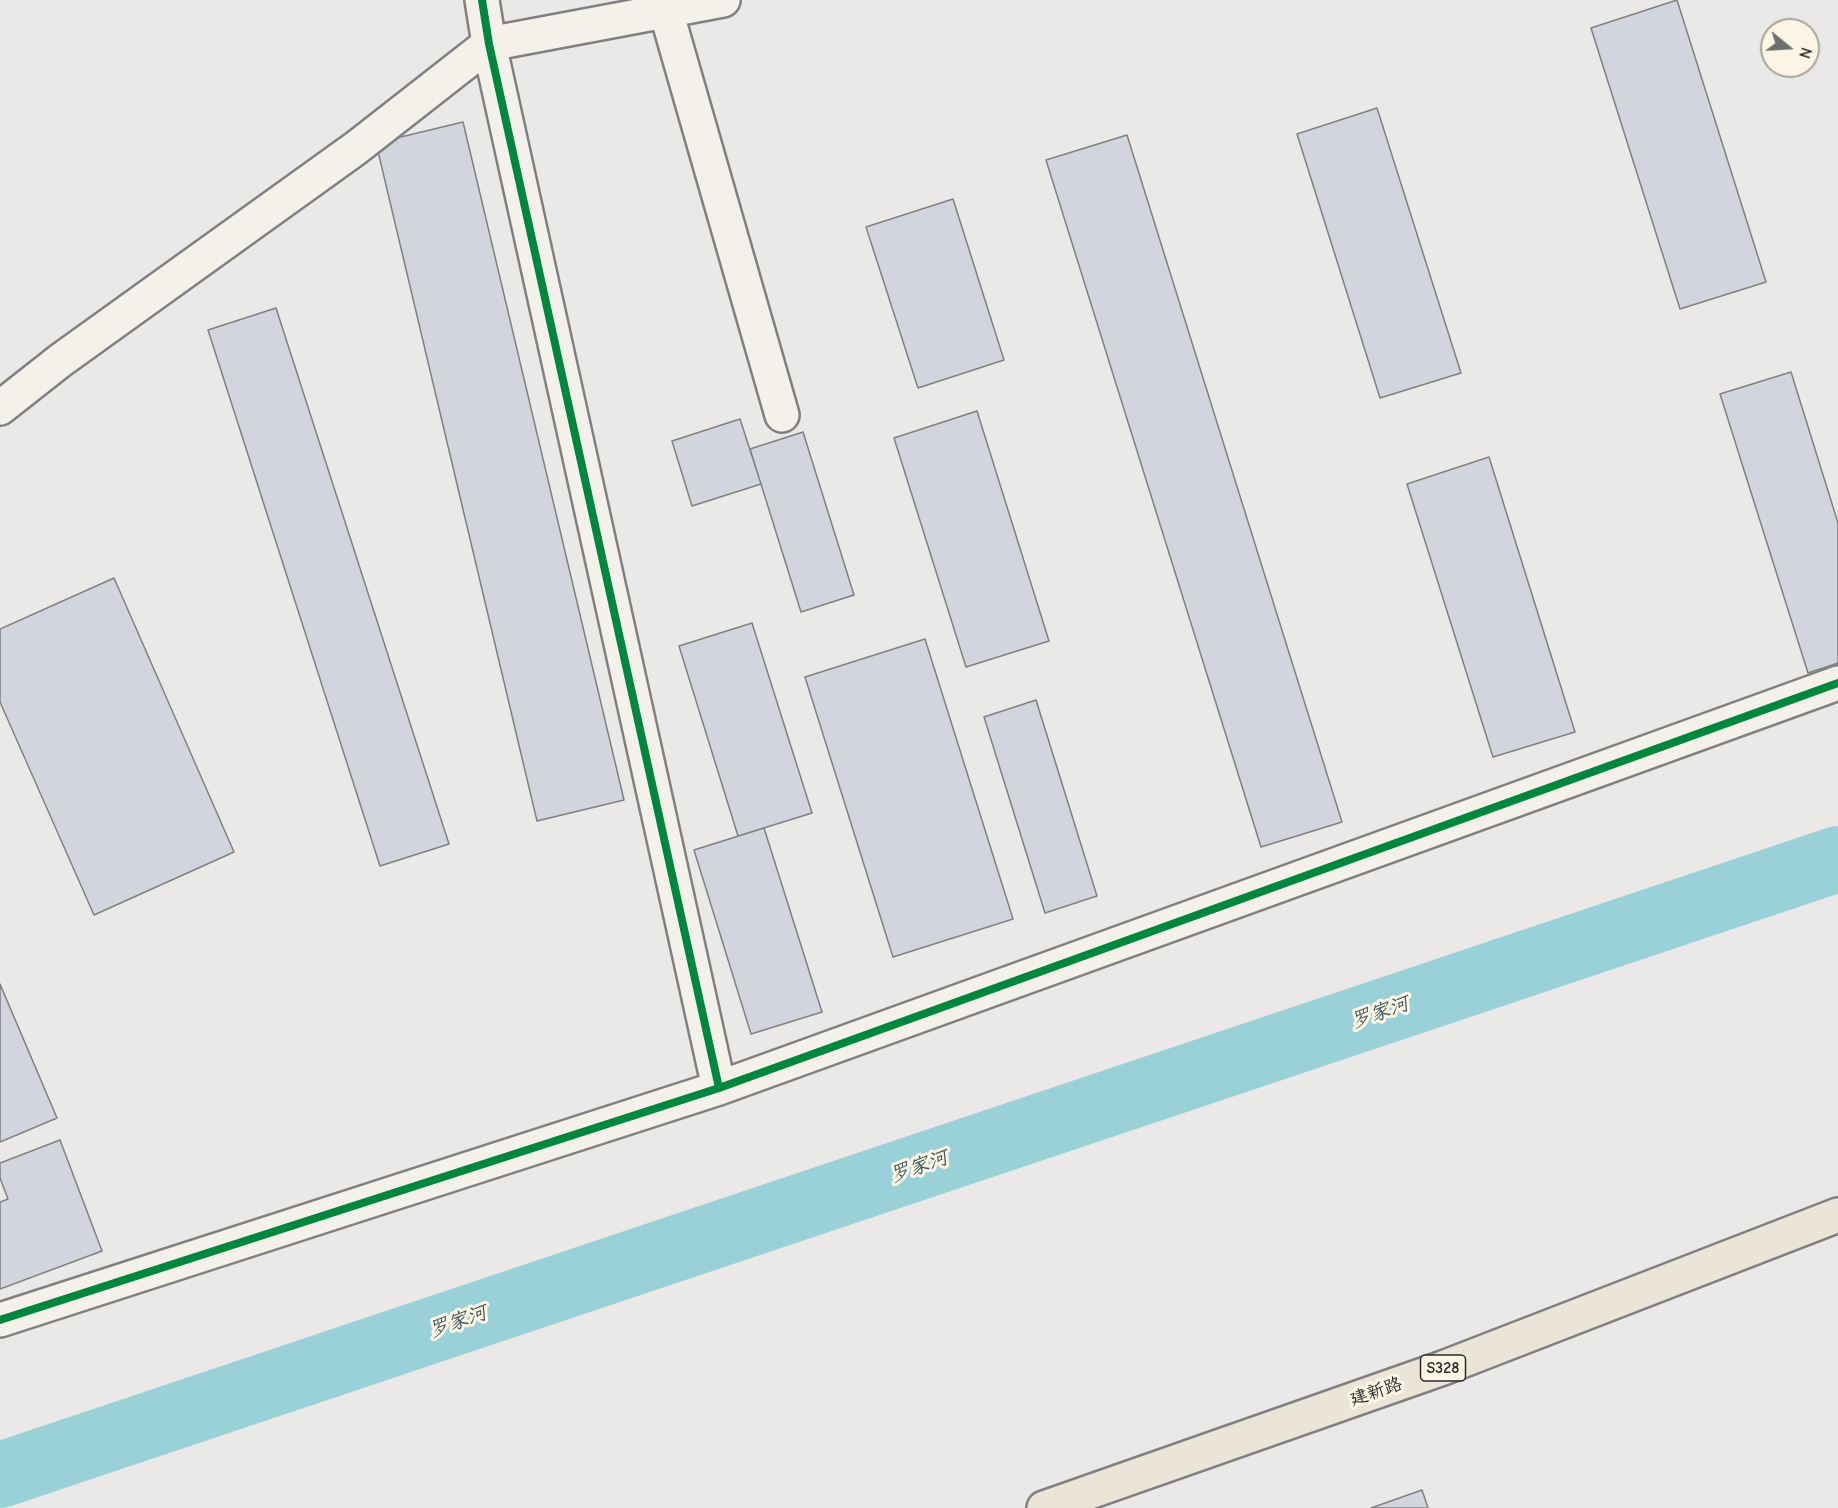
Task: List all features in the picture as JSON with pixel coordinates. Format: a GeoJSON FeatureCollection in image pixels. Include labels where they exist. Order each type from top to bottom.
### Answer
{"type":"FeatureCollection","features":[{"type":"Feature","properties":{"kind":"main road","name":"建新路"},"geometry":{"type":"LineString","coordinates":[[1044,1508],[1443,1368],[1838,1215]]}},
{"type":"Feature","properties":{"kind":"street"},"geometry":{"type":"LineString","coordinates":[[482,0],[489,44],[718,1088]]}},
{"type":"Feature","properties":{"kind":"street"},"geometry":{"type":"LineString","coordinates":[[0,408],[61,360],[356,148],[489,44],[602,11],[666,10],[723,0]]}},
{"type":"Feature","properties":{"kind":"street"},"geometry":{"type":"LineString","coordinates":[[666,10],[782,415]]}},
{"type":"Feature","properties":{"kind":"street"},"geometry":{"type":"LineString","coordinates":[[0,1320],[718,1088],[1838,683]]}},
{"type":"Feature","properties":{"kind":"building"},"geometry":{"type":"Polygon","coordinates":[[[1677,0],[1766,282],[1680,309],[1591,28],[1677,0]]]}},
{"type":"Feature","properties":{"kind":"building"},"geometry":{"type":"Polygon","coordinates":[[[1377,108],[1461,373],[1380,398],[1297,134],[1377,108]]]}},
{"type":"Feature","properties":{"kind":"building"},"geometry":{"type":"Polygon","coordinates":[[[463,122],[624,800],[537,821],[376,143],[463,122]]]}},
{"type":"Feature","properties":{"kind":"building"},"geometry":{"type":"Polygon","coordinates":[[[1127,135],[1342,822],[1261,847],[1046,160],[1127,135]]]}},
{"type":"Feature","properties":{"kind":"building"},"geometry":{"type":"Polygon","coordinates":[[[953,199],[1004,360],[918,388],[866,227],[953,199]]]}},
{"type":"Feature","properties":{"kind":"building"},"geometry":{"type":"Polygon","coordinates":[[[276,308],[449,844],[380,866],[208,330],[276,308]]]}},
{"type":"Feature","properties":{"kind":"building"},"geometry":{"type":"Polygon","coordinates":[[[1791,372],[1838,523],[1838,663],[1808,673],[1720,394],[1791,372]]]}},
{"type":"Feature","properties":{"kind":"building"},"geometry":{"type":"Polygon","coordinates":[[[977,411],[1049,641],[966,667],[894,438],[977,411]]]}},
{"type":"Feature","properties":{"kind":"building"},"geometry":{"type":"Polygon","coordinates":[[[740,419],[761,484],[692,506],[672,441],[740,419]]]}},
{"type":"Feature","properties":{"kind":"building"},"geometry":{"type":"Polygon","coordinates":[[[803,432],[854,595],[801,612],[750,449],[803,432]]]}},
{"type":"Feature","properties":{"kind":"building"},"geometry":{"type":"Polygon","coordinates":[[[1489,457],[1575,732],[1493,757],[1407,484],[1489,457]]]}},
{"type":"Feature","properties":{"kind":"building"},"geometry":{"type":"Polygon","coordinates":[[[114,578],[234,852],[94,915],[0,702],[0,629],[114,578]]]}},
{"type":"Feature","properties":{"kind":"building"},"geometry":{"type":"Polygon","coordinates":[[[752,623],[812,813],[738,836],[679,646],[752,623]]]}},
{"type":"Feature","properties":{"kind":"building"},"geometry":{"type":"Polygon","coordinates":[[[925,639],[1013,919],[893,957],[805,677],[925,639]]]}},
{"type":"Feature","properties":{"kind":"building"},"geometry":{"type":"Polygon","coordinates":[[[1036,700],[1097,896],[1045,913],[984,717],[1036,700]]]}},
{"type":"Feature","properties":{"kind":"building"},"geometry":{"type":"Polygon","coordinates":[[[764,828],[822,1012],[751,1034],[694,850],[764,828]]]}},
{"type":"Feature","properties":{"kind":"building"},"geometry":{"type":"Polygon","coordinates":[[[0,984],[57,1118],[0,1142],[0,984]]]}},
{"type":"Feature","properties":{"kind":"building"},"geometry":{"type":"Polygon","coordinates":[[[60,1140],[102,1251],[0,1289],[0,1202],[8,1199],[0,1178],[0,1163],[60,1140]]]}},
{"type":"Feature","properties":{"kind":"building"},"geometry":{"type":"Polygon","coordinates":[[[1422,1490],[1428,1508],[1371,1508],[1422,1490]]]}},
{"type":"Feature","properties":{"kind":"waterway","name":"罗家河"},"geometry":{"type":"LineString","coordinates":[[0,1475],[1838,859]]}},
{"type":"Feature","properties":{"kind":"cycle path"},"geometry":{"type":"LineString","coordinates":[[482,0],[489,44],[719,1088]]}},
{"type":"Feature","properties":{"kind":"cycle path"},"geometry":{"type":"LineString","coordinates":[[0,1320],[719,1088],[1838,683]]}}]}
